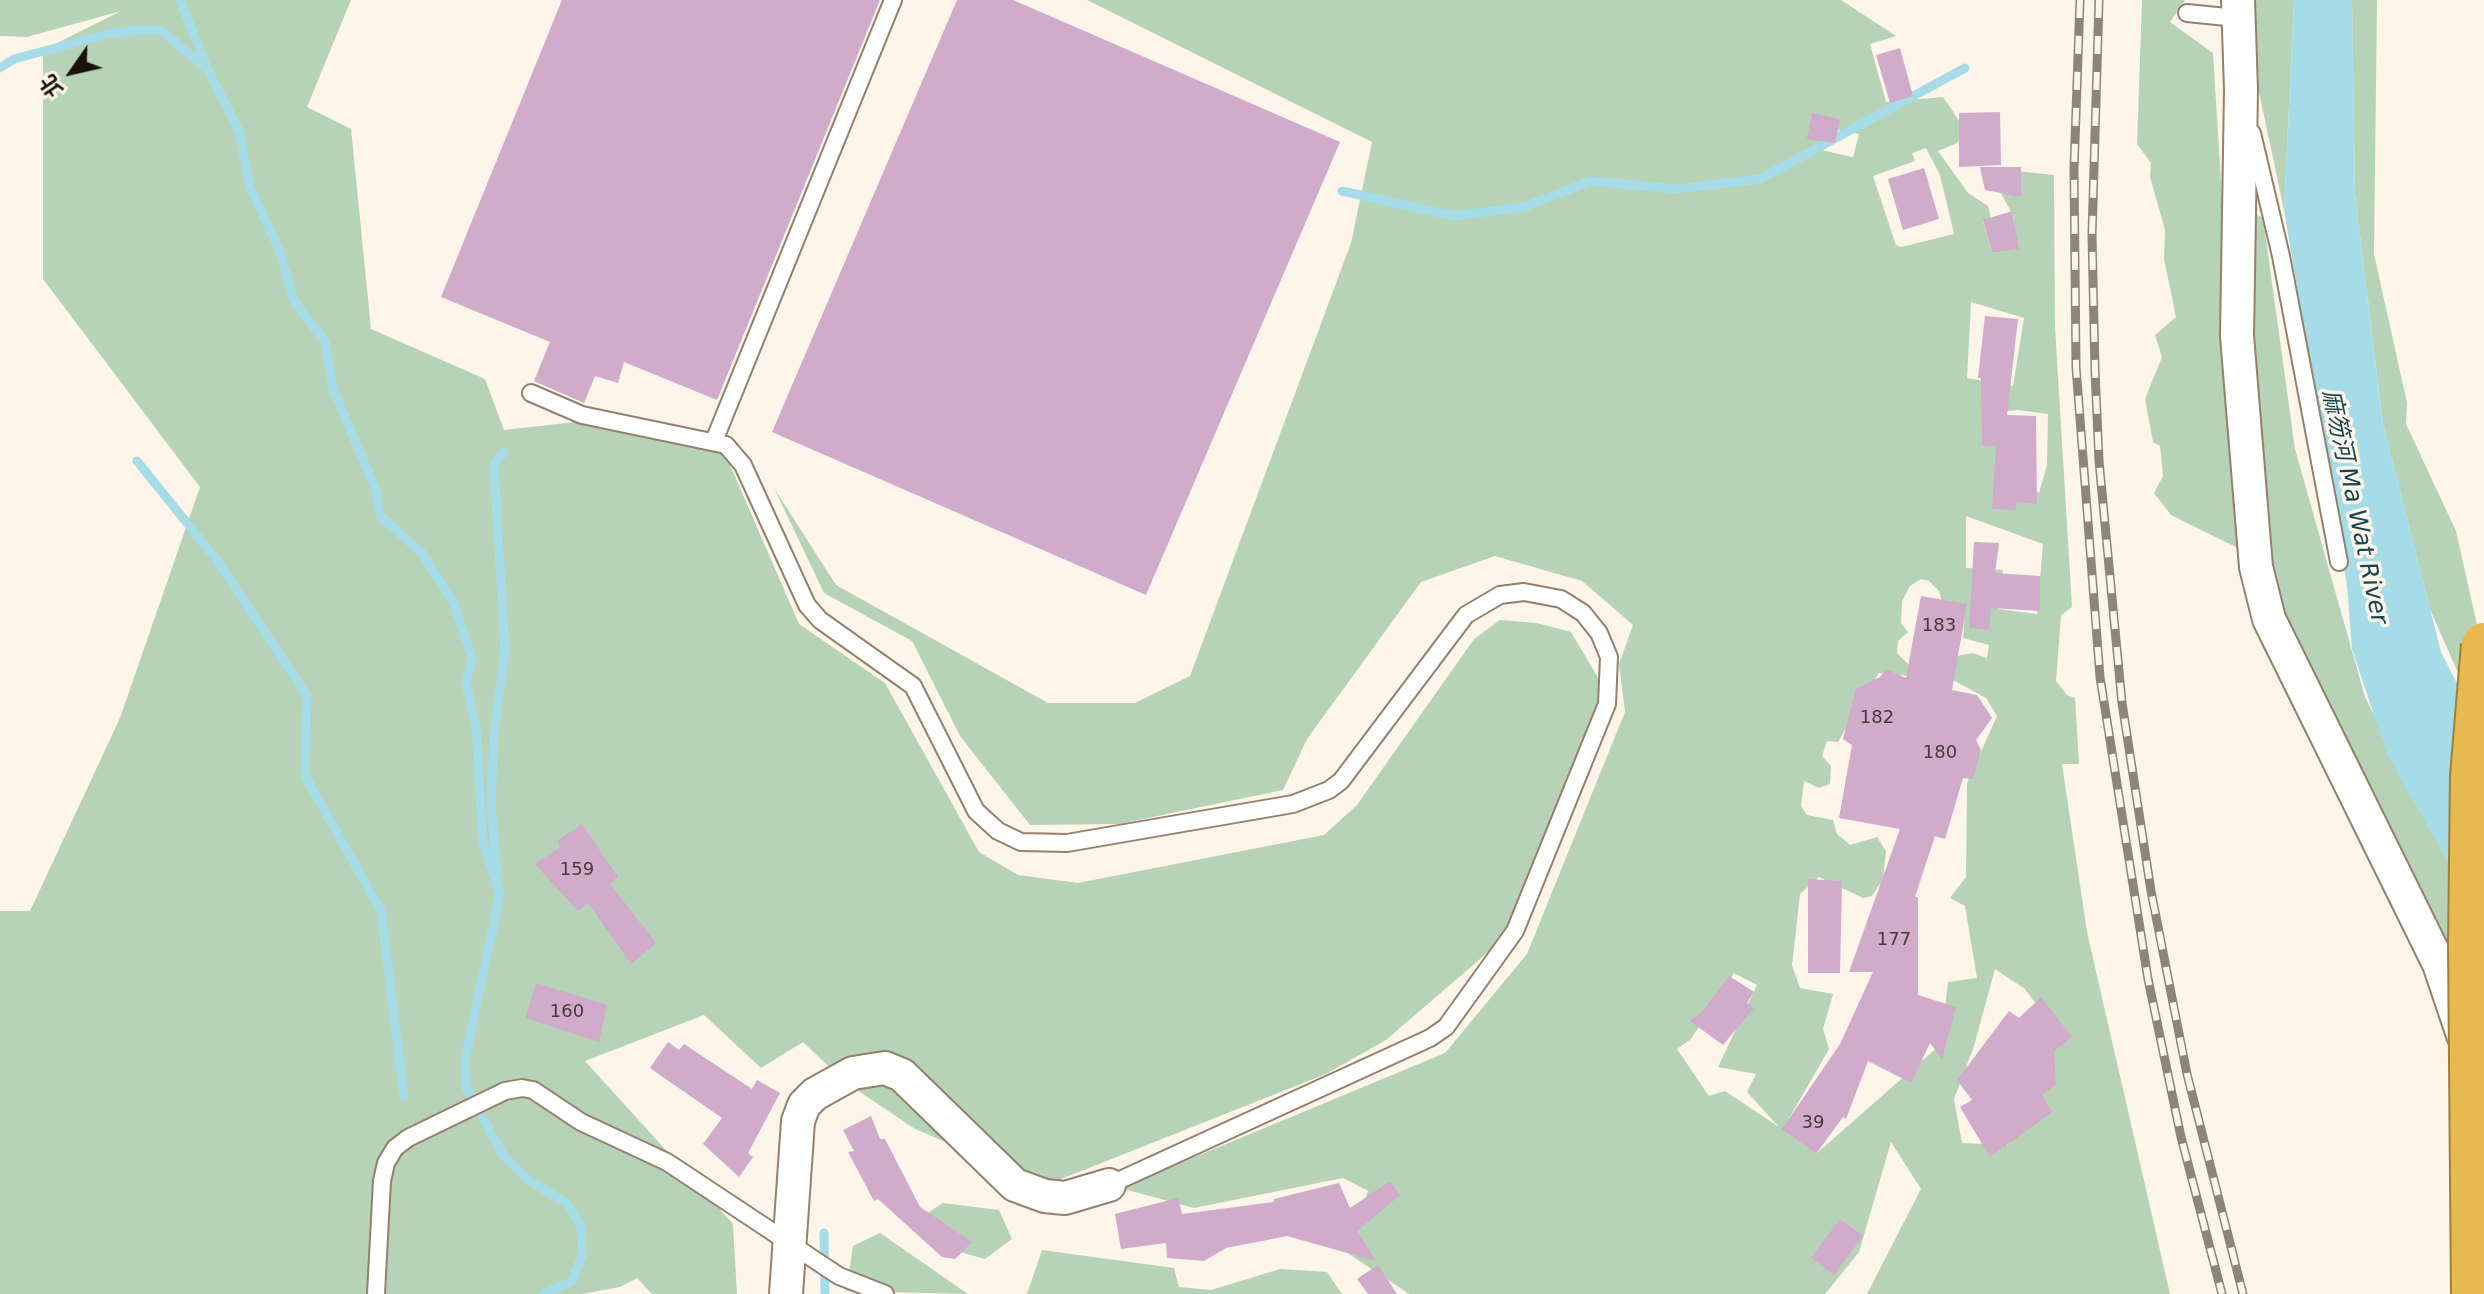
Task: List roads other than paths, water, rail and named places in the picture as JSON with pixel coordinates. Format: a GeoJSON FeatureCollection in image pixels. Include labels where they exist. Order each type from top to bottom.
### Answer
{"type":"FeatureCollection","features":[{"type":"Feature","properties":{"kind":"highway"},"geometry":{"type":"LineString","coordinates":[[2474,1294],[2473,791],[2484,645]]}},
{"type":"Feature","properties":{"kind":"street"},"geometry":{"type":"LineString","coordinates":[[2237,9],[2241,90],[2237,336],[2256,567],[2269,619],[2439,964],[2484,1100]]}},
{"type":"Feature","properties":{"kind":"street"},"geometry":{"type":"LineString","coordinates":[[786,1294],[798,1121],[804,1105],[826,1086],[868,1068],[885,1068],[919,1088],[1015,1185],[1045,1196],[1065,1198],[1109,1185]]}},
{"type":"Feature","properties":{"kind":"lane"},"geometry":{"type":"LineString","coordinates":[[714,441],[893,0]]}},
{"type":"Feature","properties":{"kind":"lane"},"geometry":{"type":"LineString","coordinates":[[2187,13],[2237,9]]}},
{"type":"Feature","properties":{"kind":"lane"},"geometry":{"type":"LineString","coordinates":[[2241,90],[2284,272],[2339,562]]}},
{"type":"Feature","properties":{"kind":"lane"},"geometry":{"type":"LineString","coordinates":[[531,393],[582,415],[726,445],[743,465],[797,589],[813,613],[913,686],[976,811],[998,831],[1021,842],[1067,843],[1293,804],[1329,790],[1341,781],[1466,615],[1500,595],[1524,592],[1561,599],[1583,613],[1599,633],[1609,657],[1607,704],[1522,919],[1446,1027],[1430,1038],[1109,1185]]}},
{"type":"Feature","properties":{"kind":"lane"},"geometry":{"type":"LineString","coordinates":[[376,1294],[378,1220],[386,1163],[395,1148],[408,1138],[505,1091],[533,1090],[581,1122],[667,1162],[839,1276],[885,1294]]}},
{"type":"Feature","properties":{"kind":"water","name":"麻笏河 Ma Wat River"},"geometry":{"type":"Polygon","coordinates":[[[2294,0],[2352,0],[2355,195],[2383,423],[2441,652],[2484,737],[2484,926],[2387,754],[2352,649],[2347,586],[2284,210],[2294,0]]]}},
{"type":"Feature","properties":{"kind":"waterway"},"geometry":{"type":"LineString","coordinates":[[180,0],[208,70],[239,131],[250,187],[279,249],[294,301],[325,342],[333,389],[376,490],[380,516],[422,553],[453,602],[472,658],[466,683],[476,727],[483,842],[500,894],[465,1059],[466,1087],[503,1155],[526,1178],[567,1204],[581,1225],[582,1256],[572,1281],[543,1294]]}},
{"type":"Feature","properties":{"kind":"waterway"},"geometry":{"type":"LineString","coordinates":[[0,68],[14,59],[108,34],[141,30],[162,31],[208,70]]}},
{"type":"Feature","properties":{"kind":"waterway"},"geometry":{"type":"LineString","coordinates":[[1342,191],[1454,216],[1524,207],[1591,181],[1676,189],[1760,179],[1965,68]]}},
{"type":"Feature","properties":{"kind":"waterway"},"geometry":{"type":"LineString","coordinates":[[497,872],[491,806],[494,733],[505,651],[494,465],[504,452]]}},
{"type":"Feature","properties":{"kind":"waterway"},"geometry":{"type":"LineString","coordinates":[[137,461],[216,559],[307,696],[305,776],[381,911],[404,1096]]}},
{"type":"Feature","properties":{"kind":"waterway"},"geometry":{"type":"LineString","coordinates":[[824,1233],[825,1294]]}},
{"type":"Feature","properties":{"kind":"railway"},"geometry":{"type":"LineString","coordinates":[[2080,0],[2074,169],[2076,367],[2100,677],[2148,979],[2181,1137],[2222,1294]]}},
{"type":"Feature","properties":{"kind":"railway"},"geometry":{"type":"LineString","coordinates":[[2099,0],[2092,235],[2095,370],[2099,461],[2122,703],[2151,891],[2187,1074],[2243,1294]]}}]}
